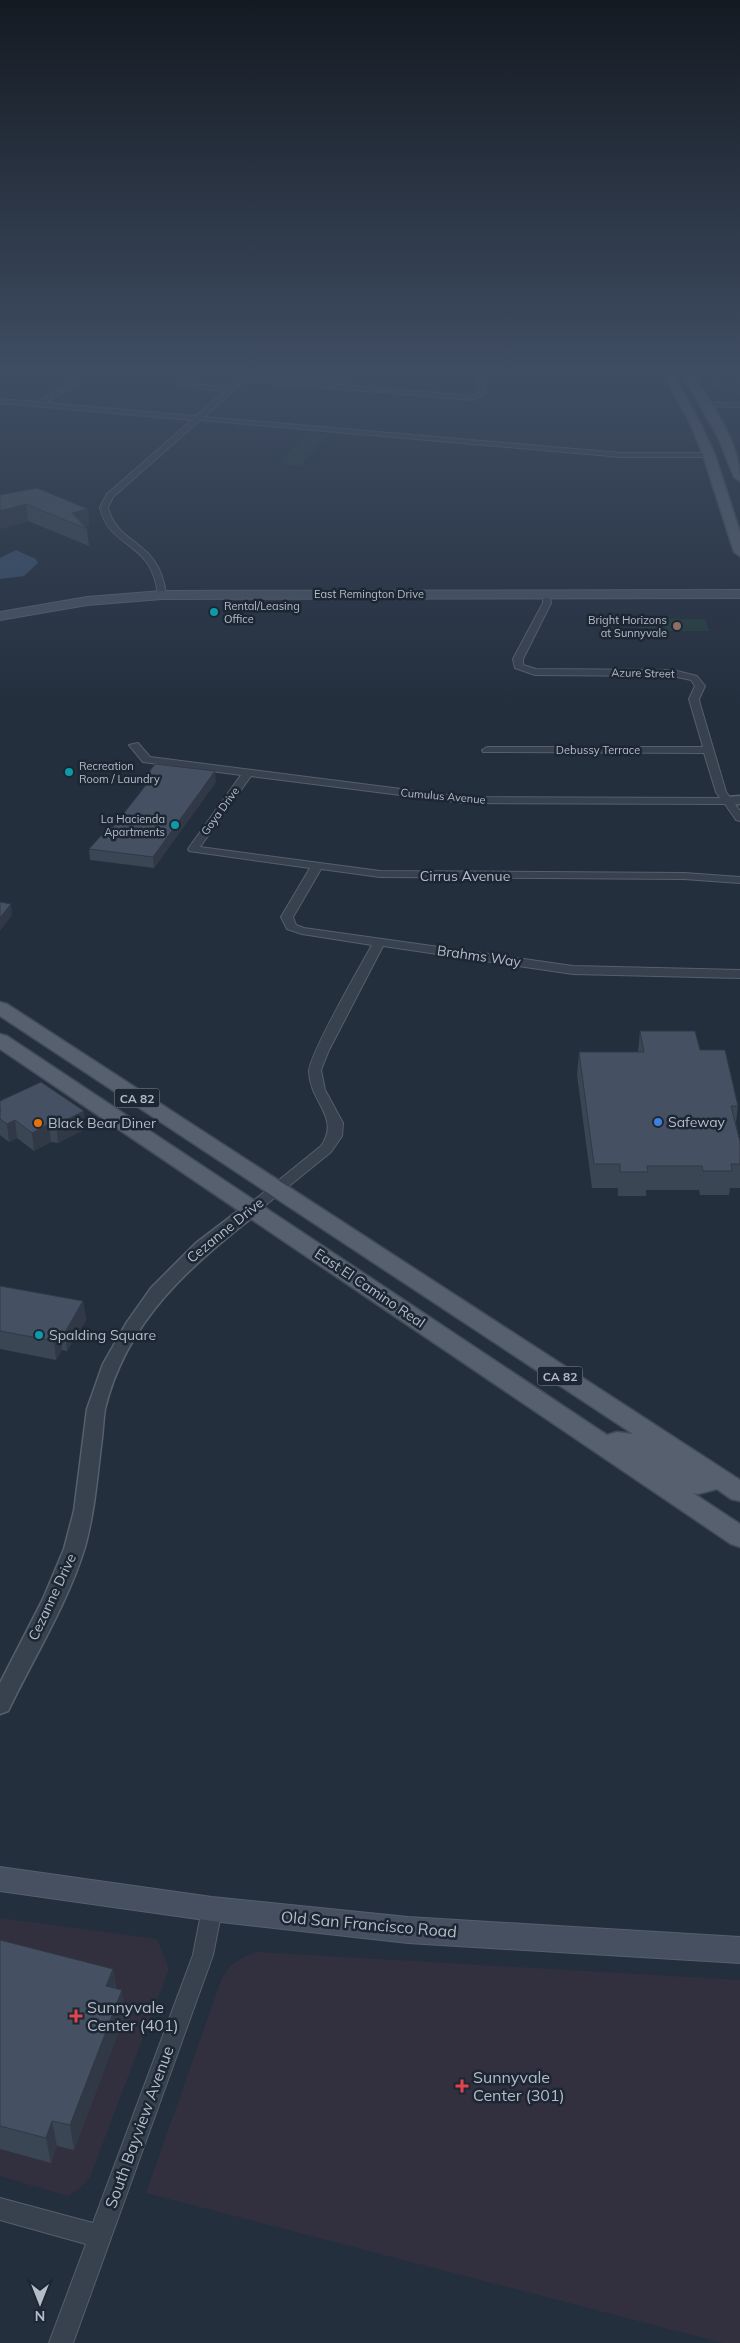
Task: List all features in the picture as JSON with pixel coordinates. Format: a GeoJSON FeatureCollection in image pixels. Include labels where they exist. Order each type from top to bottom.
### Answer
{"type":"FeatureCollection","features":[{"type":"Feature","properties":{"kind":"main road"},"geometry":{"type":"LineString","coordinates":[[718,482],[740,552]]}},
{"type":"Feature","properties":{"kind":"main road","name":"East Remington Drive"},"geometry":{"type":"LineString","coordinates":[[0,616],[87,601],[162,595],[740,594]]}},
{"type":"Feature","properties":{"kind":"main road","name":"CA 82"},"geometry":{"type":"LineString","coordinates":[[0,1008],[730,1486]]}},
{"type":"Feature","properties":{"kind":"main road"},"geometry":{"type":"LineString","coordinates":[[0,1026],[31,1045],[44,1048],[56,1045]]}},
{"type":"Feature","properties":{"kind":"main road","name":"East El Camino Real"},"geometry":{"type":"LineString","coordinates":[[0,1040],[740,1536]]}},
{"type":"Feature","properties":{"kind":"main road"},"geometry":{"type":"LineString","coordinates":[[451,1341],[476,1342],[560,1398],[588,1394]]}},
{"type":"Feature","properties":{"kind":"main road"},"geometry":{"type":"LineString","coordinates":[[606,1446],[617,1441],[633,1442],[698,1485],[730,1486]]}},
{"type":"Feature","properties":{"kind":"main road","name":"Old San Francisco Road"},"geometry":{"type":"LineString","coordinates":[[0,1879],[212,1909],[408,1930],[740,1950]]}},
{"type":"Feature","properties":{"kind":"street"},"geometry":{"type":"LineString","coordinates":[[125,482],[110,496],[104,507],[108,522],[114,530],[147,554],[156,564],[161,580],[162,595]]}},
{"type":"Feature","properties":{"kind":"street","name":"Azure Street"},"geometry":{"type":"LineString","coordinates":[[546,594],[547,603],[518,659],[518,666],[524,670],[543,672],[668,672],[687,675],[700,683],[694,702],[721,792],[740,818]]}},
{"type":"Feature","properties":{"kind":"street","name":"Cumulus Avenue"},"geometry":{"type":"LineString","coordinates":[[134,745],[147,760],[464,800],[740,800]]}},
{"type":"Feature","properties":{"kind":"street","name":"Debussy Terrace"},"geometry":{"type":"LineString","coordinates":[[487,750],[709,750]]}},
{"type":"Feature","properties":{"kind":"street","name":"Goya Drive"},"geometry":{"type":"LineString","coordinates":[[192,849],[248,774]]}},
{"type":"Feature","properties":{"kind":"street","name":"Cirrus Avenue"},"geometry":{"type":"LineString","coordinates":[[192,849],[380,874],[414,876],[684,876],[740,880]]}},
{"type":"Feature","properties":{"kind":"street","name":"Brahms Way"},"geometry":{"type":"LineString","coordinates":[[317,866],[287,916],[291,927],[302,931],[573,970],[740,974]]}},
{"type":"Feature","properties":{"kind":"street","name":"Cezanne Drive"},"geometry":{"type":"LineString","coordinates":[[0,1705],[53,1599],[74,1549],[84,1511],[96,1409],[112,1364],[132,1326],[157,1292],[202,1247],[326,1149],[336,1136],[336,1123],[318,1090],[315,1070],[323,1050],[379,942]]}},
{"type":"Feature","properties":{"kind":"street","name":"South Bayview Avenue"},"geometry":{"type":"LineString","coordinates":[[60,2343],[203,1955],[212,1909]]}},
{"type":"Feature","properties":{"kind":"street"},"geometry":{"type":"LineString","coordinates":[[0,2209],[99,2236]]}},
{"type":"Feature","properties":{"kind":"shaded area","name":"Sunnyvale Center (401)"},"geometry":{"type":"Polygon","coordinates":[[[0,1918],[157,1939],[169,1969],[90,2177],[79,2189],[68,2196],[0,2176],[0,1918]]]}},
{"type":"Feature","properties":{"kind":"shaded area","name":"Sunnyvale Center (301)"},"geometry":{"type":"Polygon","coordinates":[[[257,1952],[740,1980],[740,2343],[723,2343],[146,2193],[222,1978],[230,1966],[246,1956],[257,1952]]]}},
{"type":"Feature","properties":{"kind":"green space"},"geometry":{"type":"Polygon","coordinates":[[[636,619],[705,619],[709,631],[640,631],[636,619]]]}},
{"type":"Feature","properties":{"kind":"water"},"geometry":{"type":"Polygon","coordinates":[[[16,550],[36,559],[38,563],[24,576],[0,579],[0,558],[16,550]]]}},
{"type":"Feature","properties":{"kind":"building"},"geometry":{"type":"Polygon","coordinates":[[[37,488],[88,509],[72,513],[87,529],[26,504],[0,511],[0,495],[37,488]]]}},
{"type":"Feature","properties":{"kind":"building"},"geometry":{"type":"Polygon","coordinates":[[[155,764],[215,771],[153,857],[89,849],[109,827],[113,827],[150,780],[144,779],[155,764]]]}},
{"type":"Feature","properties":{"kind":"building"},"geometry":{"type":"Polygon","coordinates":[[[0,902],[11,904],[0,918],[0,902]]]}},
{"type":"Feature","properties":{"kind":"building","name":"Safeway"},"geometry":{"type":"Polygon","coordinates":[[[640,1031],[695,1031],[700,1050],[725,1050],[738,1106],[731,1106],[740,1142],[740,1164],[731,1164],[732,1171],[703,1171],[702,1166],[647,1166],[648,1172],[620,1172],[620,1164],[594,1164],[579,1052],[644,1052],[640,1031]]]}},
{"type":"Feature","properties":{"kind":"building"},"geometry":{"type":"Polygon","coordinates":[[[41,1082],[84,1111],[56,1125],[49,1124],[32,1133],[15,1120],[7,1124],[0,1119],[0,1101],[41,1082]]]}},
{"type":"Feature","properties":{"kind":"building"},"geometry":{"type":"Polygon","coordinates":[[[0,1286],[83,1301],[65,1332],[60,1331],[54,1341],[0,1331],[0,1286]]]}},
{"type":"Feature","properties":{"kind":"building"},"geometry":{"type":"Polygon","coordinates":[[[0,1940],[113,1969],[106,1986],[122,1990],[70,2125],[52,2121],[46,2138],[0,2126],[0,1940]]]}},
{"type":"Feature","properties":{"kind":"place","name":"Rental/Leasing Office"},"geometry":{"type":"Point","coordinates":[214,612]}},
{"type":"Feature","properties":{"kind":"place","name":"Bright Horizons at Sunnyvale"},"geometry":{"type":"Point","coordinates":[677,626]}},
{"type":"Feature","properties":{"kind":"place","name":"Recreation Room / Laundry"},"geometry":{"type":"Point","coordinates":[69,772]}},
{"type":"Feature","properties":{"kind":"place","name":"La Hacienda Apartments"},"geometry":{"type":"Point","coordinates":[175,825]}},
{"type":"Feature","properties":{"kind":"place","name":"Safeway"},"geometry":{"type":"Point","coordinates":[658,1122]}},
{"type":"Feature","properties":{"kind":"place","name":"Black Bear Diner"},"geometry":{"type":"Point","coordinates":[38,1123]}},
{"type":"Feature","properties":{"kind":"place","name":"Spalding Square"},"geometry":{"type":"Point","coordinates":[39,1335]}},
{"type":"Feature","properties":{"kind":"place","name":"Sunnyvale Center (401)"},"geometry":{"type":"Point","coordinates":[76,2016]}},
{"type":"Feature","properties":{"kind":"place","name":"Sunnyvale Center (301)"},"geometry":{"type":"Point","coordinates":[462,2086]}}]}
